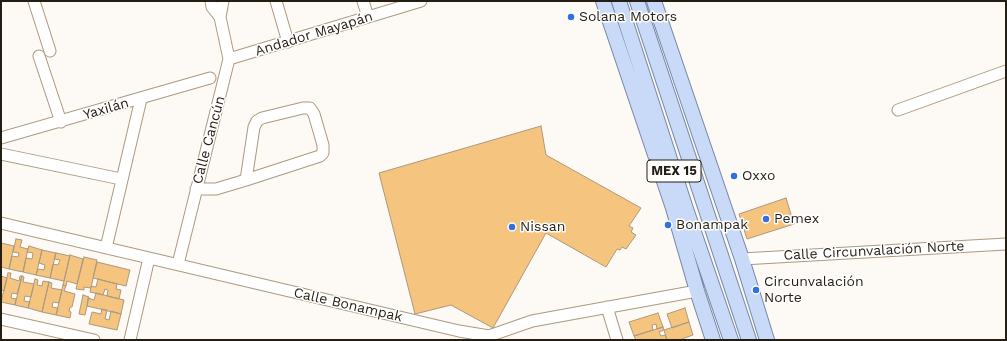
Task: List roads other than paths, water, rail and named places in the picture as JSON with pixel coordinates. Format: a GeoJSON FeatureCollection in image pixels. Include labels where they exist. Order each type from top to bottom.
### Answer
{"type":"FeatureCollection","features":[{"type":"Feature","properties":{"kind":"main road"},"geometry":{"type":"LineString","coordinates":[[602,1],[673,208],[697,291],[713,338]]}},
{"type":"Feature","properties":{"kind":"main road","name":"MEX 15"},"geometry":{"type":"LineString","coordinates":[[619,1],[731,340]]}},
{"type":"Feature","properties":{"kind":"main road","name":"MEX 15"},"geometry":{"type":"LineString","coordinates":[[637,1],[749,340]]}},
{"type":"Feature","properties":{"kind":"main road"},"geometry":{"type":"LineString","coordinates":[[654,1],[742,259],[767,340]]}},
{"type":"Feature","properties":{"kind":"main road"},"geometry":{"type":"LineString","coordinates":[[655,154],[660,127]]}},
{"type":"Feature","properties":{"kind":"street"},"geometry":{"type":"LineString","coordinates":[[34,1],[50,51]]}},
{"type":"Feature","properties":{"kind":"street","name":"Calle Cancún"},"geometry":{"type":"LineString","coordinates":[[211,1],[212,7],[220,17]]}},
{"type":"Feature","properties":{"kind":"street","name":"Calle Cancún"},"geometry":{"type":"LineString","coordinates":[[178,264],[229,59],[220,17],[223,1]]}},
{"type":"Feature","properties":{"kind":"street"},"geometry":{"type":"LineString","coordinates":[[276,1],[288,42]]}},
{"type":"Feature","properties":{"kind":"street"},"geometry":{"type":"LineString","coordinates":[[363,1],[368,17]]}},
{"type":"Feature","properties":{"kind":"street","name":"Andador Mayapán"},"geometry":{"type":"LineString","coordinates":[[229,59],[421,1]]}},
{"type":"Feature","properties":{"kind":"street"},"geometry":{"type":"LineString","coordinates":[[38,56],[61,122]]}},
{"type":"Feature","properties":{"kind":"street"},"geometry":{"type":"LineString","coordinates":[[898,110],[1006,71]]}},
{"type":"Feature","properties":{"kind":"street","name":"Yaxilán"},"geometry":{"type":"LineString","coordinates":[[1,138],[210,78]]}},
{"type":"Feature","properties":{"kind":"street"},"geometry":{"type":"LineString","coordinates":[[106,248],[141,99]]}},
{"type":"Feature","properties":{"kind":"street"},"geometry":{"type":"LineString","coordinates":[[196,189],[216,189],[246,180],[316,158],[322,153],[323,145],[314,114],[310,108],[303,108],[262,118],[257,121],[254,126],[246,180]]}},
{"type":"Feature","properties":{"kind":"street"},"geometry":{"type":"LineString","coordinates":[[1,154],[121,179]]}},
{"type":"Feature","properties":{"kind":"street","name":"Calle Bonampak"},"geometry":{"type":"LineString","coordinates":[[1,223],[178,264],[458,336],[495,335],[532,321],[697,291]]}},
{"type":"Feature","properties":{"kind":"street","name":"Calle Circunvalación Norte"},"geometry":{"type":"LineString","coordinates":[[742,259],[1006,244]]}},
{"type":"Feature","properties":{"kind":"street"},"geometry":{"type":"LineString","coordinates":[[130,340],[150,258]]}},
{"type":"Feature","properties":{"kind":"street"},"geometry":{"type":"LineString","coordinates":[[607,307],[617,340]]}},
{"type":"Feature","properties":{"kind":"street"},"geometry":{"type":"LineString","coordinates":[[1,319],[94,340]]}},
{"type":"Feature","properties":{"kind":"place","name":"Solana Motors"},"geometry":{"type":"Point","coordinates":[571,17]}},
{"type":"Feature","properties":{"kind":"place","name":"Oxxo"},"geometry":{"type":"Point","coordinates":[734,176]}},
{"type":"Feature","properties":{"kind":"place","name":"Pemex"},"geometry":{"type":"Point","coordinates":[766,219]}},
{"type":"Feature","properties":{"kind":"place","name":"Bonampak"},"geometry":{"type":"Point","coordinates":[668,225]}},
{"type":"Feature","properties":{"kind":"place","name":"Nissan"},"geometry":{"type":"Point","coordinates":[512,227]}},
{"type":"Feature","properties":{"kind":"place","name":"Circunvalación Norte"},"geometry":{"type":"Point","coordinates":[756,290]}}]}
